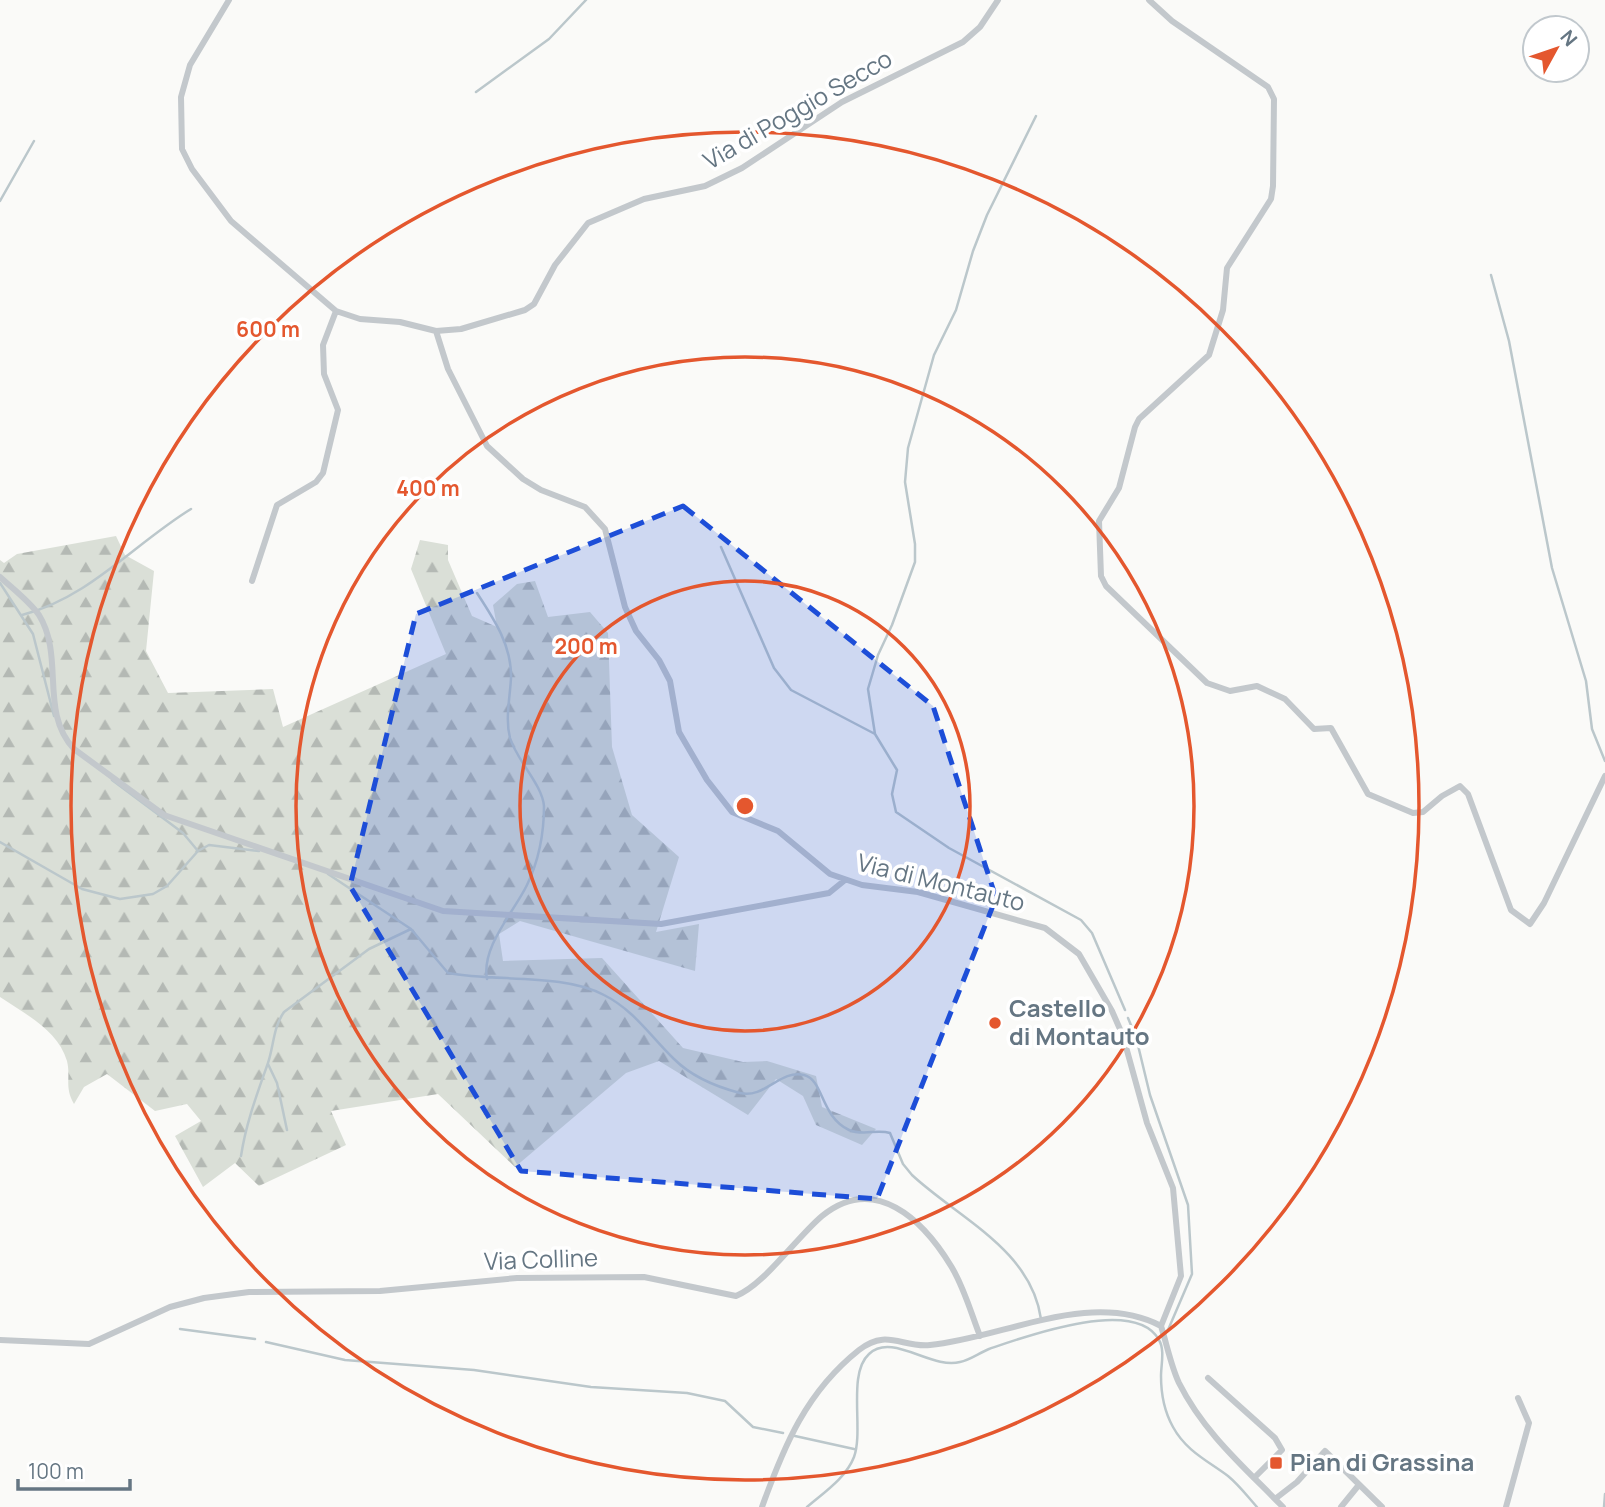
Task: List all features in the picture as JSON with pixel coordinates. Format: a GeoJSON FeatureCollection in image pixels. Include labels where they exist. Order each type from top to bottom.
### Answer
{"type":"FeatureCollection","features":[{"type":"Feature","properties":{"kind":"street"},"geometry":{"type":"LineString","coordinates":[[229,0],[190,65],[181,97],[182,149],[204,188],[232,221],[336,311],[360,319],[400,322],[436,331]]}},
{"type":"Feature","properties":{"kind":"street","name":"Via di Poggio Secco"},"geometry":{"type":"LineString","coordinates":[[436,331],[461,329],[525,310],[534,304],[555,265],[587,223],[644,199],[705,186],[742,168],[842,102],[963,42],[980,27],[998,0]]}},
{"type":"Feature","properties":{"kind":"street"},"geometry":{"type":"LineString","coordinates":[[1149,0],[1172,21],[1268,87],[1274,99],[1273,186],[1271,199],[1227,268],[1223,310],[1209,355],[1139,419],[1135,427],[1119,488],[1099,521],[1101,576],[1105,586],[1207,683],[1230,691],[1257,686],[1285,699],[1314,729],[1331,728],[1368,794],[1413,813],[1423,812],[1441,796],[1460,786],[1468,794],[1511,910],[1530,924],[1544,903],[1605,776]]}},
{"type":"Feature","properties":{"kind":"street"},"geometry":{"type":"LineString","coordinates":[[252,581],[277,505],[316,482],[323,473],[338,410],[324,374],[323,345],[336,311]]}},
{"type":"Feature","properties":{"kind":"street","name":"Via di Montauto"},"geometry":{"type":"LineString","coordinates":[[436,331],[447,369],[487,446],[523,479],[541,490],[585,507],[605,529],[625,607],[636,631],[659,660],[670,681],[680,732],[707,780],[733,812],[778,831],[830,874],[862,885],[918,892],[1045,928],[1079,954],[1112,1011],[1123,1036],[1147,1123],[1174,1188],[1181,1276],[1161,1326]]}},
{"type":"Feature","properties":{"kind":"street"},"geometry":{"type":"LineString","coordinates":[[0,577],[39,616],[47,642],[54,708],[62,736],[74,749],[164,815],[443,911],[661,924],[829,892],[845,880]]}},
{"type":"Feature","properties":{"kind":"street","name":"Via Colline"},"geometry":{"type":"LineString","coordinates":[[0,1340],[89,1344],[106,1339],[170,1307],[204,1298],[249,1292],[380,1291],[517,1278],[644,1277],[736,1296],[755,1284],[822,1216],[849,1200],[865,1198],[897,1208],[920,1224],[952,1267],[979,1336]]}},
{"type":"Feature","properties":{"kind":"street"},"geometry":{"type":"LineString","coordinates":[[762,1507],[786,1441],[798,1419],[859,1350],[877,1340],[894,1339],[927,1346],[1070,1316],[1097,1314],[1123,1314],[1147,1319],[1161,1326],[1179,1382],[1204,1424],[1283,1507]]}},
{"type":"Feature","properties":{"kind":"street"},"geometry":{"type":"LineString","coordinates":[[1208,1378],[1275,1438],[1282,1450],[1254,1478]]}},
{"type":"Feature","properties":{"kind":"street"},"geometry":{"type":"LineString","coordinates":[[1506,1507],[1529,1423],[1518,1398]]}},
{"type":"Feature","properties":{"kind":"street"},"geometry":{"type":"LineString","coordinates":[[1275,1499],[1297,1482],[1325,1451],[1382,1507]]}},
{"type":"Feature","properties":{"kind":"street"},"geometry":{"type":"LineString","coordinates":[[1341,1507],[1358,1486]]}},
{"type":"Feature","properties":{"kind":"highlighted area"},"geometry":{"type":"Polygon","coordinates":[[[683,506],[933,706],[996,898],[877,1199],[521,1171],[350,886],[416,614],[683,506]]]}},
{"type":"Feature","properties":{"kind":"green space"},"geometry":{"type":"Polygon","coordinates":[[[116,536],[125,555],[154,571],[146,651],[168,693],[273,689],[283,727],[446,654],[411,569],[420,540],[448,545],[448,560],[472,616],[497,627],[493,605],[517,584],[535,581],[548,617],[590,612],[608,633],[612,747],[632,815],[679,857],[656,932],[699,924],[695,971],[520,921],[499,934],[503,961],[602,958],[683,1048],[743,1062],[767,1061],[816,1076],[822,1107],[876,1129],[862,1145],[816,1125],[803,1096],[776,1079],[748,1115],[659,1061],[626,1073],[515,1167],[438,1094],[331,1111],[346,1145],[259,1186],[235,1163],[203,1187],[175,1136],[201,1121],[187,1104],[155,1111],[107,1074],[84,1087],[74,1104],[69,1092],[68,1067],[63,1050],[40,1024],[0,997],[0,560],[4,563],[17,554],[116,536]]]}},
{"type":"Feature","properties":{"kind":"waterway"},"geometry":{"type":"LineString","coordinates":[[476,92],[549,39],[586,0]]}},
{"type":"Feature","properties":{"kind":"waterway"},"geometry":{"type":"LineString","coordinates":[[1036,116],[987,215],[973,251],[956,310],[934,355],[908,448],[905,482],[915,544],[915,562],[878,655],[868,689],[875,734],[897,770],[892,794],[896,812],[949,848],[1081,920],[1092,933],[1125,1010]]}},
{"type":"Feature","properties":{"kind":"waterway"},"geometry":{"type":"LineString","coordinates":[[0,201],[34,141]]}},
{"type":"Feature","properties":{"kind":"waterway"},"geometry":{"type":"LineString","coordinates":[[1491,275],[1509,341],[1552,568],[1586,681],[1592,729],[1605,761]]}},
{"type":"Feature","properties":{"kind":"waterway"},"geometry":{"type":"LineString","coordinates":[[22,615],[46,607],[90,583],[191,509]]}},
{"type":"Feature","properties":{"kind":"waterway"},"geometry":{"type":"LineString","coordinates":[[721,547],[774,668],[791,690],[875,734]]}},
{"type":"Feature","properties":{"kind":"waterway"},"geometry":{"type":"LineString","coordinates":[[0,583],[33,634],[54,716]]}},
{"type":"Feature","properties":{"kind":"waterway"},"geometry":{"type":"LineString","coordinates":[[477,593],[505,644],[511,666],[508,716],[510,738],[539,789],[544,806],[542,836],[535,866],[494,942],[486,967],[487,979]]}},
{"type":"Feature","properties":{"kind":"waterway"},"geometry":{"type":"LineString","coordinates":[[112,780],[183,833],[198,851]]}},
{"type":"Feature","properties":{"kind":"waterway"},"geometry":{"type":"LineString","coordinates":[[0,842],[82,889],[120,899],[153,894],[167,886],[198,851],[209,845],[259,851]]}},
{"type":"Feature","properties":{"kind":"waterway"},"geometry":{"type":"LineString","coordinates":[[328,874],[411,929],[448,973],[549,981],[588,988],[624,1008],[688,1071],[731,1091],[749,1094],[757,1092],[795,1074],[810,1078],[827,1108],[840,1124],[854,1132],[890,1133],[903,1164],[912,1175],[1008,1254],[1023,1273],[1034,1294],[1041,1319]]}},
{"type":"Feature","properties":{"kind":"waterway"},"geometry":{"type":"LineString","coordinates":[[241,1156],[252,1109],[284,1012],[369,949],[411,929]]}},
{"type":"Feature","properties":{"kind":"waterway"},"geometry":{"type":"LineString","coordinates":[[1128,1018],[1136,1037],[1150,1095],[1188,1205],[1192,1274],[1168,1330]]}},
{"type":"Feature","properties":{"kind":"waterway"},"geometry":{"type":"LineString","coordinates":[[268,1064],[277,1083],[287,1130]]}},
{"type":"Feature","properties":{"kind":"waterway"},"geometry":{"type":"LineString","coordinates":[[807,1507],[840,1478],[854,1457],[857,1446],[859,1375],[862,1363],[878,1348],[901,1349],[937,1361],[960,1362],[1027,1336],[1104,1320],[1127,1321],[1146,1327],[1159,1340],[1162,1353],[1162,1396],[1173,1427],[1191,1449],[1232,1480],[1257,1507]]}},
{"type":"Feature","properties":{"kind":"waterway"},"geometry":{"type":"LineString","coordinates":[[180,1329],[255,1339]]}},
{"type":"Feature","properties":{"kind":"waterway"},"geometry":{"type":"LineString","coordinates":[[266,1342],[345,1360],[474,1370],[591,1387],[687,1393],[725,1401],[753,1427],[783,1433]]}},
{"type":"Feature","properties":{"kind":"waterway"},"geometry":{"type":"LineString","coordinates":[[795,1436],[854,1449]]}},
{"type":"Feature","properties":{"kind":"waterway"},"geometry":{"type":"LineString","coordinates":[[1604,1507],[1605,1494]]}},
{"type":"Feature","properties":{"kind":"place","name":"Castello di Montauto"},"geometry":{"type":"Point","coordinates":[995,1023]}},
{"type":"Feature","properties":{"kind":"place","name":"Pian di Grassina"},"geometry":{"type":"Point","coordinates":[1276,1463]}}]}
